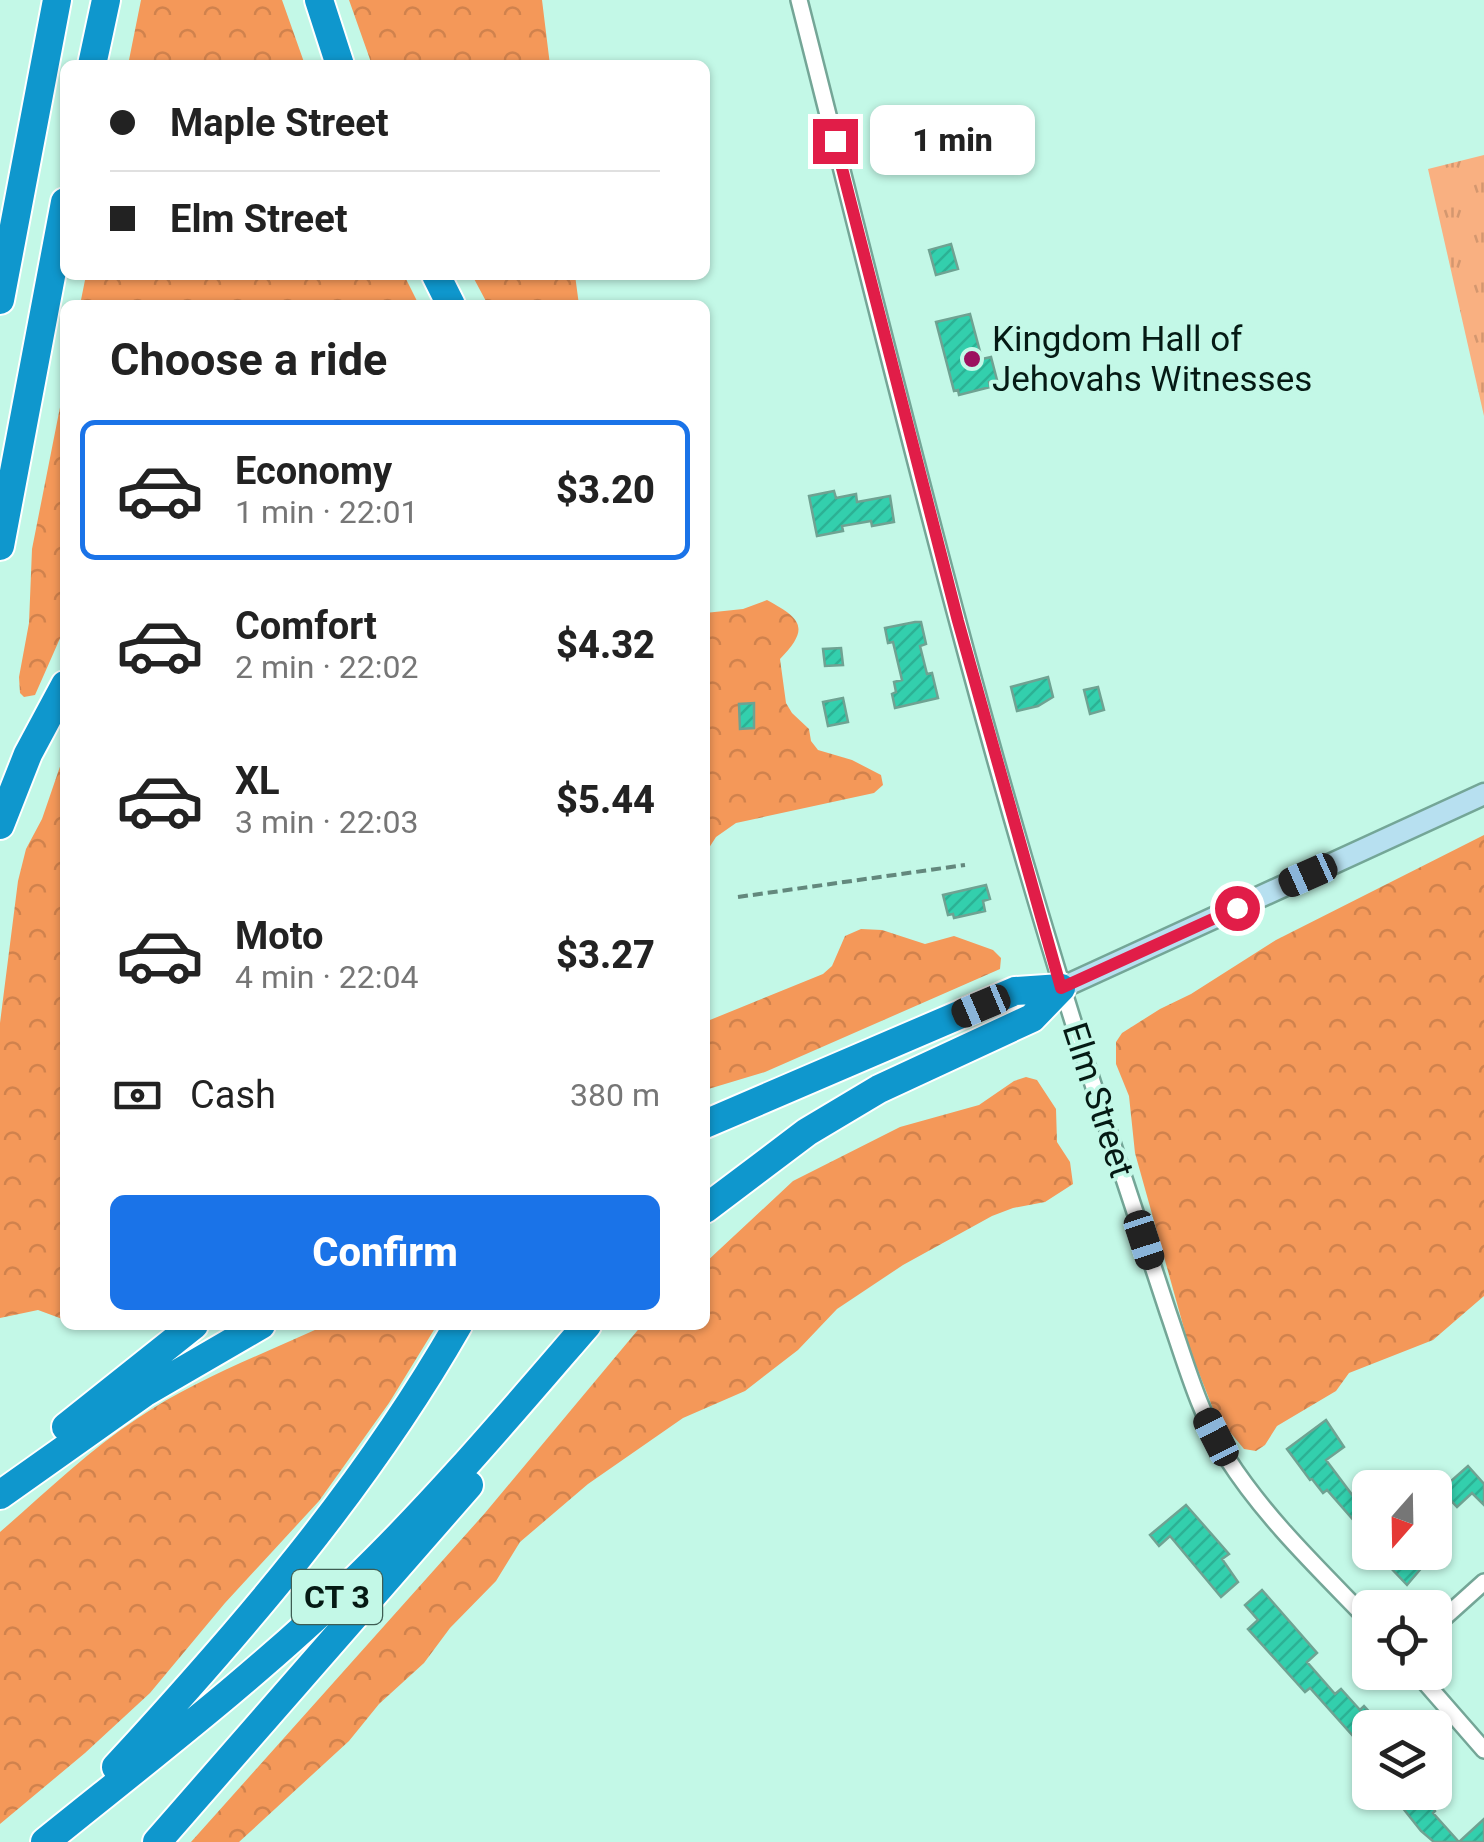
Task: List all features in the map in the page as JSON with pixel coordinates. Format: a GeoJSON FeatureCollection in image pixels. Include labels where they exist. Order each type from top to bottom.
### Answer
{"type":"FeatureCollection","features":[{"type":"Feature","properties":{"kind":"highway"},"geometry":{"type":"LineString","coordinates":[[0,300],[57,0]]}},
{"type":"Feature","properties":{"kind":"highway"},"geometry":{"type":"LineString","coordinates":[[93,60],[106,0]]}},
{"type":"Feature","properties":{"kind":"highway"},"geometry":{"type":"LineString","coordinates":[[319,0],[338,60]]}},
{"type":"Feature","properties":{"kind":"highway"},"geometry":{"type":"LineString","coordinates":[[0,546],[60,228]]}},
{"type":"Feature","properties":{"kind":"highway"},"geometry":{"type":"LineString","coordinates":[[0,825],[28,754],[60,695]]}},
{"type":"Feature","properties":{"kind":"highway"},"geometry":{"type":"LineString","coordinates":[[710,1122],[1015,991],[1061,988]]}},
{"type":"Feature","properties":{"kind":"highway"},"geometry":{"type":"LineString","coordinates":[[710,1205],[807,1132],[894,1081],[1032,1018],[1061,988]]}},
{"type":"Feature","properties":{"kind":"highway"},"geometry":{"type":"LineString","coordinates":[[0,1486],[74,1419],[188,1330]]}},
{"type":"Feature","properties":{"kind":"highway"},"geometry":{"type":"LineString","coordinates":[[0,1495],[144,1393],[252,1330]]}},
{"type":"Feature","properties":{"kind":"highway"},"geometry":{"type":"LineString","coordinates":[[49,1838],[222,1650],[314,1541],[390,1435],[455,1330]]}},
{"type":"Feature","properties":{"kind":"highway","name":"CT 3"},"geometry":{"type":"LineString","coordinates":[[49,1838],[245,1680],[322,1611],[391,1544],[583,1330]]}},
{"type":"Feature","properties":{"kind":"highway"},"geometry":{"type":"LineString","coordinates":[[157,1842],[458,1499],[479,1468],[494,1432]]}},
{"type":"Feature","properties":{"kind":"main road"},"geometry":{"type":"LineString","coordinates":[[1061,988],[1484,794]]}},
{"type":"Feature","properties":{"kind":"street","name":"Elm Street"},"geometry":{"type":"LineString","coordinates":[[799,0],[958,621],[1061,988],[1192,1385],[1226,1456],[1281,1529],[1352,1603]]}},
{"type":"Feature","properties":{"kind":"street"},"geometry":{"type":"LineString","coordinates":[[1452,1611],[1484,1582]]}},
{"type":"Feature","properties":{"kind":"street"},"geometry":{"type":"LineString","coordinates":[[1432,1690],[1484,1750]]}},
{"type":"Feature","properties":{"kind":"path"},"geometry":{"type":"LineString","coordinates":[[738,897],[965,865]]}},
{"type":"Feature","properties":{"kind":"green space"},"geometry":{"type":"Polygon","coordinates":[[[141,0],[282,0],[303,60],[129,60],[141,0]]]}},
{"type":"Feature","properties":{"kind":"green space"},"geometry":{"type":"Polygon","coordinates":[[[349,0],[542,0],[549,60],[370,60],[349,0]]]}},
{"type":"Feature","properties":{"kind":"green space"},"geometry":{"type":"Polygon","coordinates":[[[1484,155],[1484,416],[1428,169],[1484,155]]]}},
{"type":"Feature","properties":{"kind":"green space"},"geometry":{"type":"Polygon","coordinates":[[[85,280],[406,280],[416,300],[81,300],[85,280]]]}},
{"type":"Feature","properties":{"kind":"green space"},"geometry":{"type":"Polygon","coordinates":[[[475,280],[576,280],[578,300],[485,300],[475,280]]]}},
{"type":"Feature","properties":{"kind":"green space"},"geometry":{"type":"Polygon","coordinates":[[[60,407],[60,638],[35,695],[24,697],[19,677],[29,623],[32,549],[60,407]]]}},
{"type":"Feature","properties":{"kind":"green space"},"geometry":{"type":"Polygon","coordinates":[[[767,600],[794,619],[798,625],[796,639],[780,659],[786,703],[809,729],[818,750],[852,760],[881,775],[883,785],[874,793],[736,823],[710,846],[710,612],[743,609],[767,600]]]}},
{"type":"Feature","properties":{"kind":"green space"},"geometry":{"type":"Polygon","coordinates":[[[60,767],[60,1318],[38,1310],[0,1318],[0,1023],[18,881],[26,849],[42,819],[60,767]]]}},
{"type":"Feature","properties":{"kind":"green space"},"geometry":{"type":"Polygon","coordinates":[[[1484,835],[1484,1296],[1433,1340],[1349,1373],[1336,1391],[1277,1426],[1265,1445],[1256,1451],[1244,1449],[1215,1414],[1190,1350],[1135,1153],[1129,1096],[1116,1064],[1116,1042],[1122,1033],[1276,940],[1484,835]]]}},
{"type":"Feature","properties":{"kind":"green space"},"geometry":{"type":"Polygon","coordinates":[[[861,929],[882,930],[925,944],[954,936],[993,950],[1001,958],[1000,969],[765,1072],[710,1088],[710,1020],[823,974],[832,966],[845,936],[861,929]]]}},
{"type":"Feature","properties":{"kind":"green space"},"geometry":{"type":"Polygon","coordinates":[[[1026,1077],[1037,1080],[1056,1109],[1057,1142],[1070,1162],[1073,1184],[1045,1202],[992,1216],[903,1265],[837,1309],[798,1350],[745,1391],[683,1418],[588,1484],[520,1542],[496,1581],[349,1741],[239,1842],[191,1842],[485,1513],[638,1330],[710,1330],[710,1258],[793,1181],[900,1127],[979,1105],[1026,1077]]]}},
{"type":"Feature","properties":{"kind":"green space"},"geometry":{"type":"Polygon","coordinates":[[[315,1330],[434,1330],[389,1403],[319,1501],[225,1603],[150,1693],[0,1824],[0,1532],[120,1431],[206,1379],[315,1330]]]}},
{"type":"Feature","properties":{"kind":"building"},"geometry":{"type":"Polygon","coordinates":[[[951,244],[958,269],[936,275],[929,250],[951,244]]]}},
{"type":"Feature","properties":{"kind":"building","name":"Kingdom Hall of Jehovahs Witnesses"},"geometry":{"type":"Polygon","coordinates":[[[970,314],[982,359],[991,357],[997,380],[989,382],[990,387],[959,395],[958,390],[954,391],[936,322],[970,314]]]}},
{"type":"Feature","properties":{"kind":"building"},"geometry":{"type":"Polygon","coordinates":[[[834,491],[836,498],[856,494],[857,502],[890,496],[894,522],[842,526],[843,531],[817,536],[809,496],[834,491]]]}},
{"type":"Feature","properties":{"kind":"building"},"geometry":{"type":"Polygon","coordinates":[[[921,622],[926,644],[920,646],[938,698],[895,708],[894,682],[902,680],[893,642],[888,643],[885,628],[921,622]]]}},
{"type":"Feature","properties":{"kind":"building"},"geometry":{"type":"Polygon","coordinates":[[[841,648],[843,665],[825,666],[823,649],[841,648]]]}},
{"type":"Feature","properties":{"kind":"building"},"geometry":{"type":"Polygon","coordinates":[[[1048,677],[1053,697],[1017,711],[1011,687],[1048,677]]]}},
{"type":"Feature","properties":{"kind":"building"},"geometry":{"type":"Polygon","coordinates":[[[1098,687],[1104,710],[1090,714],[1084,690],[1098,687]]]}},
{"type":"Feature","properties":{"kind":"building"},"geometry":{"type":"Polygon","coordinates":[[[843,698],[848,722],[828,726],[823,702],[843,698]]]}},
{"type":"Feature","properties":{"kind":"building"},"geometry":{"type":"Polygon","coordinates":[[[754,703],[754,728],[740,729],[739,704],[754,703]]]}},
{"type":"Feature","properties":{"kind":"building"},"geometry":{"type":"Polygon","coordinates":[[[986,885],[990,899],[983,901],[985,911],[954,918],[953,914],[948,915],[943,895],[986,885]]]}},
{"type":"Feature","properties":{"kind":"building"},"geometry":{"type":"Polygon","coordinates":[[[1326,1420],[1344,1447],[1326,1460],[1352,1495],[1352,1518],[1327,1490],[1323,1493],[1310,1480],[1287,1449],[1326,1420]]]}},
{"type":"Feature","properties":{"kind":"building"},"geometry":{"type":"Polygon","coordinates":[[[1468,1466],[1484,1484],[1484,1505],[1472,1493],[1457,1507],[1452,1502],[1452,1480],[1468,1466]]]}},
{"type":"Feature","properties":{"kind":"building"},"geometry":{"type":"Polygon","coordinates":[[[1186,1505],[1229,1554],[1222,1559],[1238,1582],[1221,1597],[1170,1536],[1159,1546],[1150,1535],[1186,1505]]]}},
{"type":"Feature","properties":{"kind":"building"},"geometry":{"type":"Polygon","coordinates":[[[1393,1570],[1420,1570],[1407,1585],[1393,1570]]]}},
{"type":"Feature","properties":{"kind":"building"},"geometry":{"type":"Polygon","coordinates":[[[1262,1590],[1317,1653],[1307,1662],[1335,1694],[1341,1689],[1360,1710],[1352,1710],[1352,1735],[1310,1688],[1305,1692],[1248,1629],[1258,1620],[1245,1605],[1262,1590]]]}},
{"type":"Feature","properties":{"kind":"building"},"geometry":{"type":"Polygon","coordinates":[[[1404,1810],[1434,1810],[1459,1842],[1434,1842],[1404,1810]]]}},
{"type":"Feature","properties":{"kind":"building"},"geometry":{"type":"Polygon","coordinates":[[[1484,1819],[1484,1842],[1459,1842],[1484,1819]]]}},
{"type":"Feature","properties":{"kind":"place","name":"Kingdom Hall of Jehovahs Witnesses"},"geometry":{"type":"Point","coordinates":[972,359]}},
{"type":"Feature","properties":{"kind":"route"},"geometry":{"type":"LineString","coordinates":[[835,141],[958,621],[1061,988],[1237,908]]}}]}
